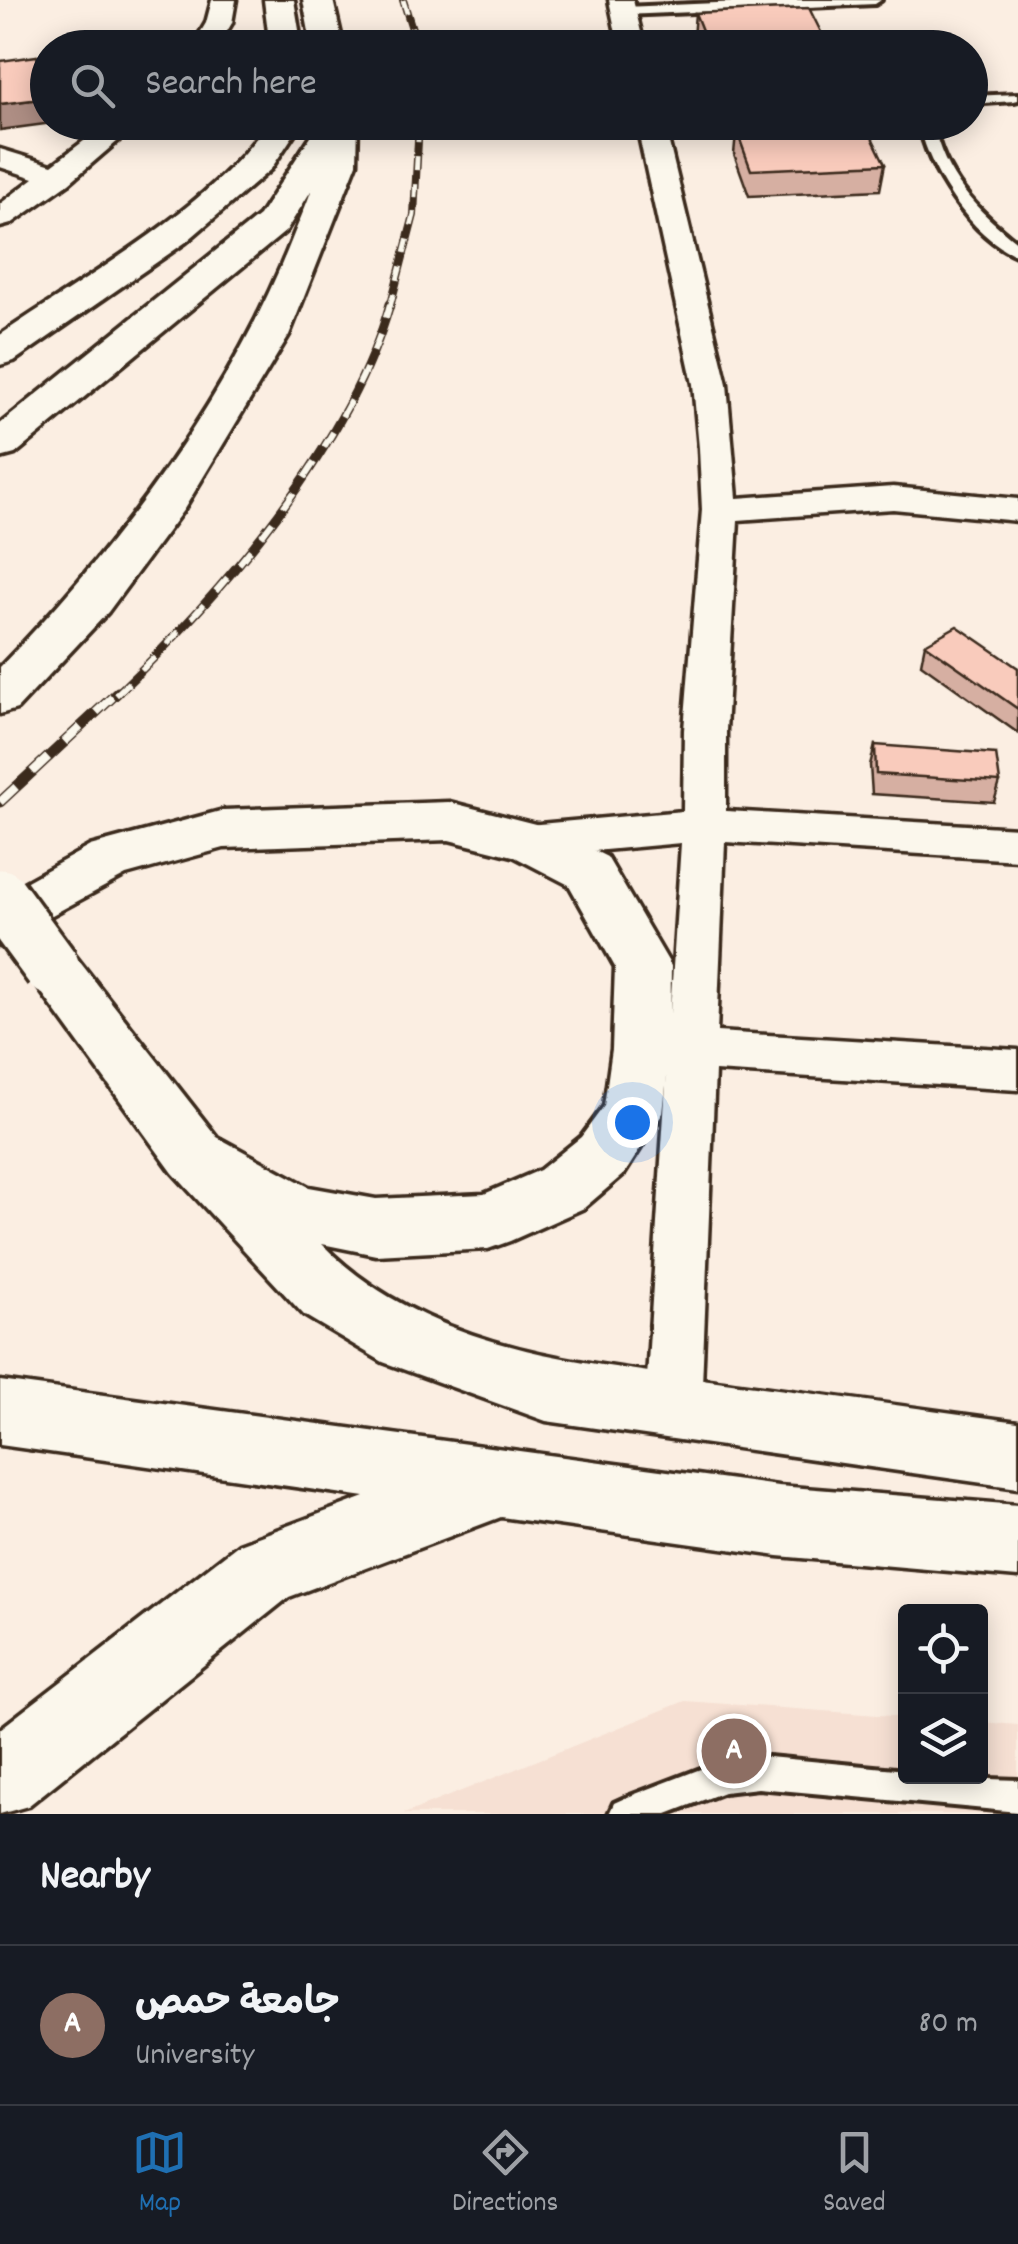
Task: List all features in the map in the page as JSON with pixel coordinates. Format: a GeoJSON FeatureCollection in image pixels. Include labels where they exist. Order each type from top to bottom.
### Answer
{"type":"FeatureCollection","features":[{"type":"Feature","properties":{"kind":"main road"},"geometry":{"type":"LineString","coordinates":[[279,0],[283,30]]}},
{"type":"Feature","properties":{"kind":"main road"},"geometry":{"type":"LineString","coordinates":[[318,0],[324,30]]}},
{"type":"Feature","properties":{"kind":"main road"},"geometry":{"type":"LineString","coordinates":[[0,353],[173,234],[259,162],[273,140]]}},
{"type":"Feature","properties":{"kind":"main road"},"geometry":{"type":"LineString","coordinates":[[0,445],[273,223],[327,140]]}},
{"type":"Feature","properties":{"kind":"main road"},"geometry":{"type":"LineString","coordinates":[[0,697],[91,601],[168,500],[269,336],[302,265],[340,163],[339,140]]}},
{"type":"Feature","properties":{"kind":"main road"},"geometry":{"type":"LineString","coordinates":[[0,924],[33,900],[109,860],[224,828],[450,821],[528,841],[588,871],[643,966],[665,1048],[633,1113],[603,1156],[562,1189],[488,1221],[376,1227],[297,1212],[195,1155]]}},
{"type":"Feature","properties":{"kind":"main road"},"geometry":{"type":"LineString","coordinates":[[0,897],[195,1155],[328,1294],[407,1340],[546,1389],[1018,1454]]}},
{"type":"Feature","properties":{"kind":"main road"},"geometry":{"type":"LineString","coordinates":[[0,1413],[778,1521],[1018,1541]]}},
{"type":"Feature","properties":{"kind":"main road"},"geometry":{"type":"LineString","coordinates":[[0,1778],[265,1570],[504,1482]]}},
{"type":"Feature","properties":{"kind":"street"},"geometry":{"type":"LineString","coordinates":[[215,30],[224,0]]}},
{"type":"Feature","properties":{"kind":"street"},"geometry":{"type":"LineString","coordinates":[[0,218],[59,178],[105,140]]}},
{"type":"Feature","properties":{"kind":"street"},"geometry":{"type":"LineString","coordinates":[[654,140],[710,384],[720,510],[704,730],[704,826],[665,1048],[672,1409]]}},
{"type":"Feature","properties":{"kind":"street"},"geometry":{"type":"LineString","coordinates":[[0,158],[59,178]]}},
{"type":"Feature","properties":{"kind":"street"},"geometry":{"type":"LineString","coordinates":[[720,510],[893,498],[1018,510]]}},
{"type":"Feature","properties":{"kind":"street"},"geometry":{"type":"LineString","coordinates":[[528,841],[704,826],[1018,844]]}},
{"type":"Feature","properties":{"kind":"street"},"geometry":{"type":"LineString","coordinates":[[665,1048],[1018,1070]]}},
{"type":"Feature","properties":{"kind":"lane"},"geometry":{"type":"LineString","coordinates":[[623,6],[874,0]]}},
{"type":"Feature","properties":{"kind":"lane"},"geometry":{"type":"LineString","coordinates":[[988,99],[1014,97]]}},
{"type":"Feature","properties":{"kind":"lane"},"geometry":{"type":"LineString","coordinates":[[929,140],[932,154],[975,218],[1018,251]]}},
{"type":"Feature","properties":{"kind":"lane"},"geometry":{"type":"LineString","coordinates":[[626,1814],[724,1776],[758,1772],[1018,1796]]}},
{"type":"Feature","properties":{"kind":"shaded area"},"geometry":{"type":"Polygon","coordinates":[[[685,1701],[898,1716],[898,1784],[988,1784],[988,1723],[1018,1725],[1018,1814],[404,1814],[685,1701]]]}},
{"type":"Feature","properties":{"kind":"building"},"geometry":{"type":"Polygon","coordinates":[[[809,8],[820,30],[702,30],[695,13],[809,8]]]}},
{"type":"Feature","properties":{"kind":"building"},"geometry":{"type":"Polygon","coordinates":[[[30,57],[30,100],[0,104],[0,61],[30,57]]]}},
{"type":"Feature","properties":{"kind":"building"},"geometry":{"type":"Polygon","coordinates":[[[740,140],[873,140],[885,164],[751,170],[740,140]]]}},
{"type":"Feature","properties":{"kind":"building"},"geometry":{"type":"Polygon","coordinates":[[[957,626],[1018,668],[1018,709],[925,644],[957,626]]]}},
{"type":"Feature","properties":{"kind":"building"},"geometry":{"type":"Polygon","coordinates":[[[875,745],[996,754],[1000,782],[876,774],[875,745]]]}},
{"type":"Feature","properties":{"kind":"railway"},"geometry":{"type":"LineString","coordinates":[[403,0],[412,30]]}},
{"type":"Feature","properties":{"kind":"railway"},"geometry":{"type":"LineString","coordinates":[[390,307],[414,215],[418,140]]}},
{"type":"Feature","properties":{"kind":"railway"},"geometry":{"type":"LineString","coordinates":[[116,695],[238,565],[313,464],[371,357],[390,304]]}},
{"type":"Feature","properties":{"kind":"railway"},"geometry":{"type":"LineString","coordinates":[[0,802],[118,692]]}},
{"type":"Feature","properties":{"kind":"place","name":"جامعة حمص"},"geometry":{"type":"Point","coordinates":[734,1751]}}]}
